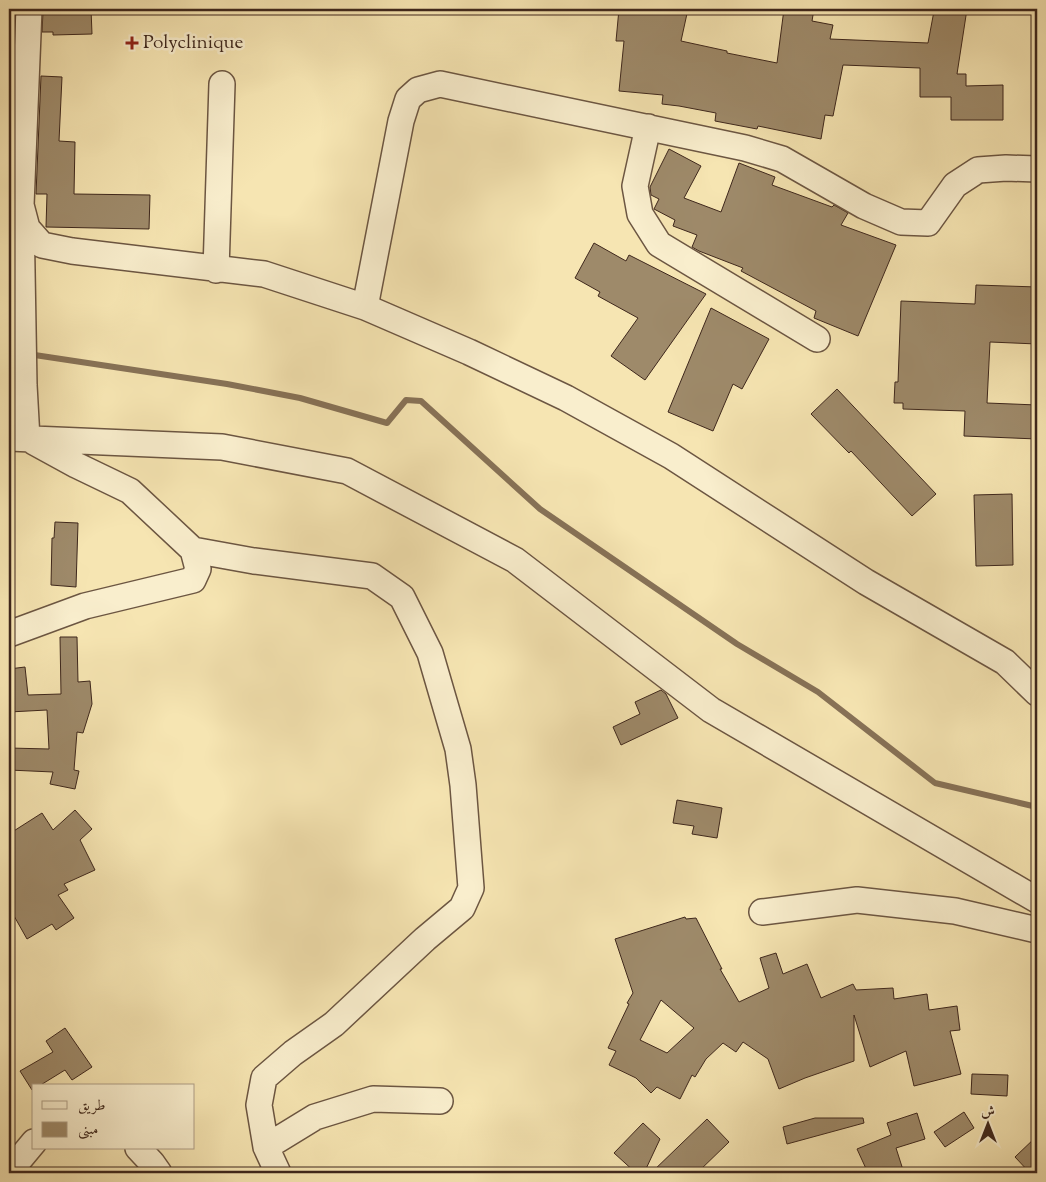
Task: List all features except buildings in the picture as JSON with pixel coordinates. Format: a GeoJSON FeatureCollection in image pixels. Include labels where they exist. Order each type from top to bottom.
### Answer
{"type":"FeatureCollection","features":[{"type":"Feature","properties":{"kind":"street"},"geometry":{"type":"LineString","coordinates":[[18,438],[24,385],[21,205],[29,9]]}},
{"type":"Feature","properties":{"kind":"street"},"geometry":{"type":"LineString","coordinates":[[216,270],[222,84]]}},
{"type":"Feature","properties":{"kind":"street"},"geometry":{"type":"LineString","coordinates":[[364,307],[401,121],[408,99],[418,90],[440,84],[648,127],[782,158],[864,206],[901,222],[928,223],[955,185],[978,170],[1006,168],[1037,169]]}},
{"type":"Feature","properties":{"kind":"street"},"geometry":{"type":"LineString","coordinates":[[648,127],[635,186],[640,214],[659,244],[817,339]]}},
{"type":"Feature","properties":{"kind":"street"},"geometry":{"type":"LineString","coordinates":[[21,205],[27,228],[42,245],[72,251],[216,270],[264,274],[364,307],[469,352],[566,398],[671,456],[866,582],[1005,662],[1037,693]]}},
{"type":"Feature","properties":{"kind":"street"},"geometry":{"type":"LineString","coordinates":[[9,634],[85,606],[193,580],[198,569],[193,550],[130,491],[18,438]]}},
{"type":"Feature","properties":{"kind":"street"},"geometry":{"type":"LineString","coordinates":[[18,438],[222,447],[347,471],[515,560],[710,710],[1037,900]]}},
{"type":"Feature","properties":{"kind":"street"},"geometry":{"type":"LineString","coordinates":[[193,550],[254,561],[372,576],[402,597],[430,653],[458,748],[463,785],[471,888],[462,908],[425,938],[334,1024],[293,1053],[264,1078],[259,1105],[266,1147],[278,1173]]}},
{"type":"Feature","properties":{"kind":"street"},"geometry":{"type":"LineString","coordinates":[[762,912],[857,900],[955,911],[1037,930]]}},
{"type":"Feature","properties":{"kind":"street"},"geometry":{"type":"LineString","coordinates":[[266,1147],[315,1117],[373,1099],[440,1102]]}},
{"type":"Feature","properties":{"kind":"street"},"geometry":{"type":"LineString","coordinates":[[9,1172],[32,1144]]}},
{"type":"Feature","properties":{"kind":"street"},"geometry":{"type":"LineString","coordinates":[[140,1150],[159,1173]]}},
{"type":"Feature","properties":{"kind":"waterway"},"geometry":{"type":"LineString","coordinates":[[28,354],[227,384],[300,398],[387,423],[406,400],[421,401],[540,509],[737,644],[818,692],[935,783],[1037,807]]}},
{"type":"Feature","properties":{"kind":"place","name":"Polyclinique"},"geometry":{"type":"Point","coordinates":[132,43]}}]}
